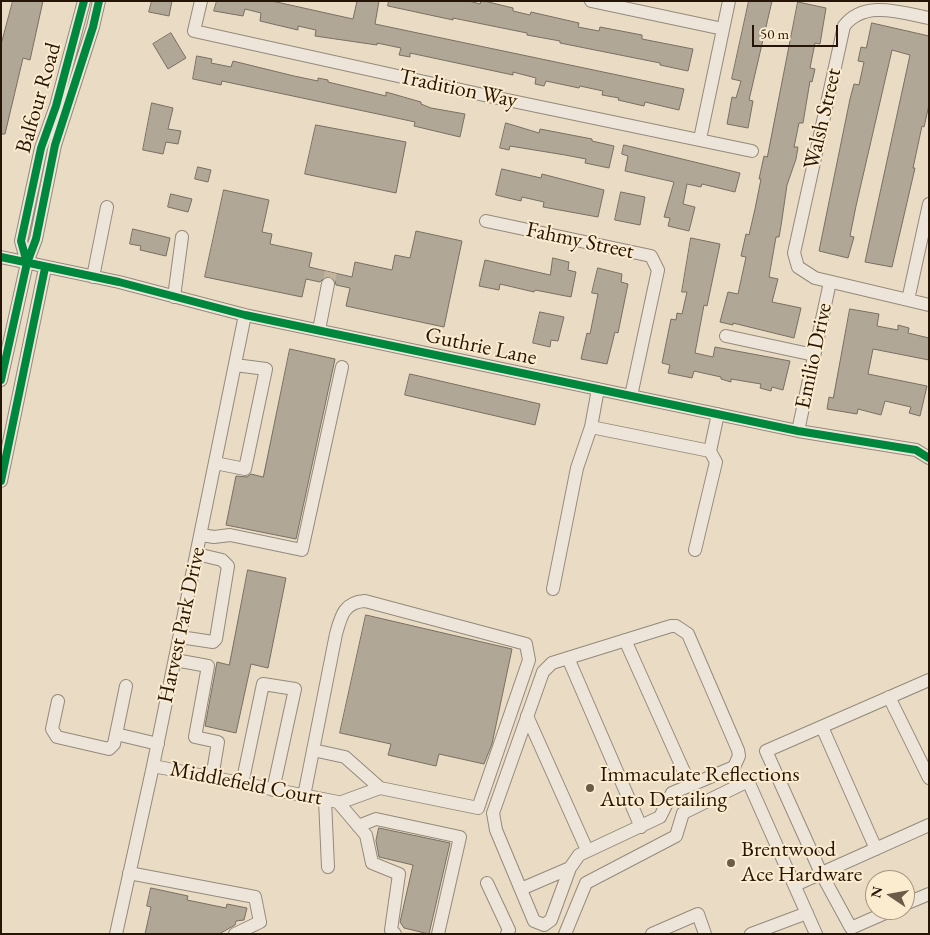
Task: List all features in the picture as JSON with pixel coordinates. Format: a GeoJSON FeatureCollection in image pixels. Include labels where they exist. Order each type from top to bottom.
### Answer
{"type":"FeatureCollection","features":[{"type":"Feature","properties":{"kind":"street","name":"Balfour Road"},"geometry":{"type":"LineString","coordinates":[[26,263],[21,241],[42,148],[56,106],[84,1]]}},
{"type":"Feature","properties":{"kind":"street","name":"Balfour Road"},"geometry":{"type":"LineString","coordinates":[[1,380],[26,263],[36,239],[55,145],[93,27],[99,1]]}},
{"type":"Feature","properties":{"kind":"street","name":"Tradition Way"},"geometry":{"type":"LineString","coordinates":[[201,1],[194,31],[493,97],[752,151]]}},
{"type":"Feature","properties":{"kind":"street"},"geometry":{"type":"LineString","coordinates":[[592,1],[724,29]]}},
{"type":"Feature","properties":{"kind":"street"},"geometry":{"type":"LineString","coordinates":[[700,139],[729,1]]}},
{"type":"Feature","properties":{"kind":"street","name":"Walsh Street"},"geometry":{"type":"LineString","coordinates":[[929,18],[882,9],[863,9],[852,15],[844,26],[794,253],[798,267],[815,278],[929,304]]}},
{"type":"Feature","properties":{"kind":"street"},"geometry":{"type":"LineString","coordinates":[[908,300],[929,204]]}},
{"type":"Feature","properties":{"kind":"street"},"geometry":{"type":"LineString","coordinates":[[93,277],[107,207]]}},
{"type":"Feature","properties":{"kind":"street","name":"Fahmy Street"},"geometry":{"type":"LineString","coordinates":[[486,221],[651,256],[658,270],[631,396]]}},
{"type":"Feature","properties":{"kind":"street"},"geometry":{"type":"LineString","coordinates":[[174,297],[182,237]]}},
{"type":"Feature","properties":{"kind":"street","name":"Guthrie Lane"},"geometry":{"type":"LineString","coordinates":[[1,257],[93,277],[245,315],[798,431],[916,450],[929,458]]}},
{"type":"Feature","properties":{"kind":"street"},"geometry":{"type":"LineString","coordinates":[[1,481],[45,268]]}},
{"type":"Feature","properties":{"kind":"street","name":"Emilio Drive"},"geometry":{"type":"LineString","coordinates":[[798,431],[830,282]]}},
{"type":"Feature","properties":{"kind":"street"},"geometry":{"type":"LineString","coordinates":[[318,330],[328,284]]}},
{"type":"Feature","properties":{"kind":"street","name":"Harvest Park Drive"},"geometry":{"type":"LineString","coordinates":[[116,934],[158,744],[245,315]]}},
{"type":"Feature","properties":{"kind":"street"},"geometry":{"type":"LineString","coordinates":[[726,336],[814,355]]}},
{"type":"Feature","properties":{"kind":"street"},"geometry":{"type":"LineString","coordinates":[[215,463],[245,469],[266,369],[235,364]]}},
{"type":"Feature","properties":{"kind":"street"},"geometry":{"type":"LineString","coordinates":[[200,535],[214,537],[230,535],[302,550],[342,368]]}},
{"type":"Feature","properties":{"kind":"street"},"geometry":{"type":"LineString","coordinates":[[554,589],[577,468],[591,427],[598,389]]}},
{"type":"Feature","properties":{"kind":"street"},"geometry":{"type":"LineString","coordinates":[[695,550],[716,462],[710,451],[718,414]]}},
{"type":"Feature","properties":{"kind":"street"},"geometry":{"type":"LineString","coordinates":[[591,427],[710,451]]}},
{"type":"Feature","properties":{"kind":"street"},"geometry":{"type":"LineString","coordinates":[[180,637],[202,642],[213,642],[216,639],[228,566],[222,560],[197,554]]}},
{"type":"Feature","properties":{"kind":"street"},"geometry":{"type":"LineString","coordinates":[[304,796],[313,750],[341,613],[355,601],[365,601],[526,644],[529,660],[478,808],[380,788],[345,756],[313,750]]}},
{"type":"Feature","properties":{"kind":"street"},"geometry":{"type":"LineString","coordinates":[[676,626],[688,634],[740,756],[734,767],[672,793],[660,817],[579,855],[570,868],[551,920],[544,930],[534,921],[496,830],[493,813],[527,716],[547,667],[572,656],[626,640],[676,626]]}},
{"type":"Feature","properties":{"kind":"street"},"geometry":{"type":"LineString","coordinates":[[626,640],[690,785]]}},
{"type":"Feature","properties":{"kind":"street"},"geometry":{"type":"LineString","coordinates":[[572,656],[645,825]]}},
{"type":"Feature","properties":{"kind":"street"},"geometry":{"type":"LineString","coordinates":[[175,660],[208,666],[195,737],[218,742],[212,778]]}},
{"type":"Feature","properties":{"kind":"street"},"geometry":{"type":"LineString","coordinates":[[869,920],[851,928],[821,873],[766,751],[929,680]]}},
{"type":"Feature","properties":{"kind":"street"},"geometry":{"type":"LineString","coordinates":[[242,784],[263,684],[295,689],[273,790]]}},
{"type":"Feature","properties":{"kind":"street"},"geometry":{"type":"LineString","coordinates":[[58,701],[52,730],[57,737],[109,749],[114,744],[126,686]]}},
{"type":"Feature","properties":{"kind":"street"},"geometry":{"type":"LineString","coordinates":[[889,698],[929,778]]}},
{"type":"Feature","properties":{"kind":"street"},"geometry":{"type":"LineString","coordinates":[[527,716],[587,850]]}},
{"type":"Feature","properties":{"kind":"street"},"geometry":{"type":"LineString","coordinates":[[822,727],[876,849]]}},
{"type":"Feature","properties":{"kind":"street"},"geometry":{"type":"LineString","coordinates":[[116,734],[158,744]]}},
{"type":"Feature","properties":{"kind":"street","name":"Middlefield Court"},"geometry":{"type":"LineString","coordinates":[[153,766],[338,803]]}},
{"type":"Feature","properties":{"kind":"street"},"geometry":{"type":"LineString","coordinates":[[565,934],[586,883],[676,836],[682,813],[748,781],[816,934]]}},
{"type":"Feature","properties":{"kind":"street"},"geometry":{"type":"LineString","coordinates":[[380,788],[338,803],[366,835],[372,863],[399,874],[391,930],[396,934]]}},
{"type":"Feature","properties":{"kind":"street"},"geometry":{"type":"LineString","coordinates":[[325,800],[328,867]]}},
{"type":"Feature","properties":{"kind":"street"},"geometry":{"type":"LineString","coordinates":[[358,826],[376,819],[460,837],[438,934]]}},
{"type":"Feature","properties":{"kind":"street"},"geometry":{"type":"LineString","coordinates":[[795,885],[929,825]]}},
{"type":"Feature","properties":{"kind":"street"},"geometry":{"type":"LineString","coordinates":[[521,889],[570,868]]}},
{"type":"Feature","properties":{"kind":"street"},"geometry":{"type":"LineString","coordinates":[[129,873],[255,897],[260,922],[235,934]]}},
{"type":"Feature","properties":{"kind":"street"},"geometry":{"type":"LineString","coordinates":[[487,883],[509,930],[507,934]]}},
{"type":"Feature","properties":{"kind":"street"},"geometry":{"type":"LineString","coordinates":[[915,900],[929,894]]}},
{"type":"Feature","properties":{"kind":"street"},"geometry":{"type":"LineString","coordinates":[[751,934],[807,913]]}},
{"type":"Feature","properties":{"kind":"street"},"geometry":{"type":"LineString","coordinates":[[658,933],[698,914],[705,934]]}},
{"type":"Feature","properties":{"kind":"building"},"geometry":{"type":"Polygon","coordinates":[[[13,1],[43,1],[30,60],[23,58],[5,134],[1,134],[1,45],[13,1]]]}},
{"type":"Feature","properties":{"kind":"building"},"geometry":{"type":"Polygon","coordinates":[[[152,1],[172,1],[169,16],[149,12],[152,1]]]}},
{"type":"Feature","properties":{"kind":"building"},"geometry":{"type":"Polygon","coordinates":[[[217,1],[272,1],[353,19],[357,1],[379,1],[375,24],[684,89],[679,110],[645,102],[644,106],[602,95],[603,91],[580,86],[579,88],[546,81],[544,86],[535,84],[536,78],[513,72],[513,75],[410,53],[410,57],[399,55],[401,48],[377,43],[377,45],[315,36],[316,30],[298,26],[298,30],[260,21],[261,13],[245,9],[243,16],[214,11],[217,1]]]}},
{"type":"Feature","properties":{"kind":"building"},"geometry":{"type":"Polygon","coordinates":[[[389,1],[469,1],[480,4],[481,1],[484,1],[513,8],[513,11],[530,15],[531,12],[579,23],[578,27],[599,31],[600,27],[642,35],[642,39],[693,49],[688,71],[660,65],[660,63],[560,43],[560,41],[527,35],[527,33],[388,6],[389,1]]]}},
{"type":"Feature","properties":{"kind":"building"},"geometry":{"type":"Polygon","coordinates":[[[749,1],[772,1],[749,100],[753,101],[748,128],[727,124],[732,97],[736,98],[741,81],[732,79],[749,1]]]}},
{"type":"Feature","properties":{"kind":"building"},"geometry":{"type":"Polygon","coordinates":[[[798,2],[826,8],[820,44],[815,43],[810,68],[815,69],[812,82],[810,81],[803,123],[799,123],[794,147],[798,147],[796,159],[787,185],[779,237],[776,237],[769,277],[778,279],[772,302],[801,308],[794,338],[733,323],[733,325],[720,322],[728,292],[738,294],[746,257],[741,256],[746,234],[749,235],[755,209],[764,156],[767,157],[798,2]]]}},
{"type":"Feature","properties":{"kind":"building"},"geometry":{"type":"Polygon","coordinates":[[[872,23],[929,36],[929,105],[924,127],[922,126],[913,168],[915,168],[892,267],[865,262],[910,55],[892,50],[856,206],[850,236],[854,237],[848,258],[819,251],[850,99],[854,84],[859,85],[864,62],[858,61],[861,47],[866,48],[872,23]]]}},
{"type":"Feature","properties":{"kind":"building"},"geometry":{"type":"Polygon","coordinates":[[[171,33],[186,58],[168,69],[153,44],[171,33]]]}},
{"type":"Feature","properties":{"kind":"building"},"geometry":{"type":"Polygon","coordinates":[[[197,56],[212,59],[211,63],[231,67],[233,61],[318,81],[318,78],[328,80],[328,82],[386,96],[386,92],[421,102],[421,104],[431,108],[465,114],[460,137],[414,126],[415,122],[392,117],[222,81],[221,85],[193,79],[197,56]]]}},
{"type":"Feature","properties":{"kind":"building"},"geometry":{"type":"Polygon","coordinates":[[[152,103],[173,108],[168,129],[181,131],[178,144],[166,142],[163,154],[143,150],[152,103]]]}},
{"type":"Feature","properties":{"kind":"building"},"geometry":{"type":"Polygon","coordinates":[[[506,123],[539,133],[540,129],[592,139],[592,141],[614,146],[609,168],[585,163],[586,159],[565,155],[510,146],[509,150],[500,148],[506,123]]]}},
{"type":"Feature","properties":{"kind":"building"},"geometry":{"type":"Polygon","coordinates":[[[316,125],[406,142],[396,193],[305,174],[316,125]]]}},
{"type":"Feature","properties":{"kind":"building"},"geometry":{"type":"Polygon","coordinates":[[[624,145],[740,173],[735,192],[702,184],[701,187],[687,184],[683,204],[695,207],[689,231],[668,226],[670,218],[664,217],[674,182],[625,171],[628,156],[622,154],[624,145]]]}},
{"type":"Feature","properties":{"kind":"building"},"geometry":{"type":"Polygon","coordinates":[[[198,167],[211,170],[208,182],[195,179],[198,167]]]}},
{"type":"Feature","properties":{"kind":"building"},"geometry":{"type":"Polygon","coordinates":[[[502,169],[541,178],[542,174],[604,190],[598,217],[543,207],[544,202],[522,197],[521,201],[496,195],[502,169]]]}},
{"type":"Feature","properties":{"kind":"building"},"geometry":{"type":"Polygon","coordinates":[[[224,190],[269,200],[262,232],[272,234],[270,244],[312,253],[309,267],[352,277],[355,262],[392,270],[395,255],[410,258],[416,231],[462,241],[444,327],[346,306],[350,288],[336,285],[330,276],[325,277],[320,282],[306,279],[302,297],[205,277],[224,190]]]}},
{"type":"Feature","properties":{"kind":"building"},"geometry":{"type":"Polygon","coordinates":[[[621,192],[645,197],[640,225],[615,220],[621,192]]]}},
{"type":"Feature","properties":{"kind":"building"},"geometry":{"type":"Polygon","coordinates":[[[171,194],[192,199],[188,212],[168,207],[171,194]]]}},
{"type":"Feature","properties":{"kind":"building"},"geometry":{"type":"Polygon","coordinates":[[[133,229],[170,238],[166,256],[140,250],[141,246],[130,244],[133,229]]]}},
{"type":"Feature","properties":{"kind":"building"},"geometry":{"type":"Polygon","coordinates":[[[691,238],[720,244],[707,306],[704,305],[695,353],[713,357],[715,347],[790,361],[783,390],[772,387],[771,391],[760,388],[761,384],[731,379],[731,382],[721,379],[721,377],[694,371],[692,378],[668,373],[670,365],[662,363],[671,319],[676,320],[677,313],[682,314],[687,292],[682,292],[691,238]]]}},
{"type":"Feature","properties":{"kind":"building"},"geometry":{"type":"Polygon","coordinates":[[[553,258],[569,262],[568,270],[576,272],[571,297],[535,290],[534,292],[500,284],[499,290],[479,286],[485,260],[550,275],[553,258]]]}},
{"type":"Feature","properties":{"kind":"building"},"geometry":{"type":"Polygon","coordinates":[[[598,268],[622,274],[621,282],[628,284],[618,333],[615,332],[607,364],[581,359],[587,333],[590,334],[598,294],[592,293],[598,268]]]}},
{"type":"Feature","properties":{"kind":"building"},"geometry":{"type":"Polygon","coordinates":[[[850,309],[879,314],[877,326],[898,330],[898,325],[909,328],[908,333],[929,338],[929,360],[873,349],[868,374],[927,386],[920,416],[909,413],[911,407],[885,401],[881,415],[858,409],[857,414],[827,409],[829,397],[833,398],[850,309]]]}},
{"type":"Feature","properties":{"kind":"building"},"geometry":{"type":"Polygon","coordinates":[[[540,312],[564,317],[558,341],[551,340],[550,347],[533,343],[540,312]]]}},
{"type":"Feature","properties":{"kind":"building"},"geometry":{"type":"Polygon","coordinates":[[[290,349],[335,359],[296,539],[226,525],[236,476],[247,477],[251,474],[263,477],[290,349]]]}},
{"type":"Feature","properties":{"kind":"building"},"geometry":{"type":"Polygon","coordinates":[[[410,374],[540,404],[535,425],[405,395],[410,374]]]}},
{"type":"Feature","properties":{"kind":"building"},"geometry":{"type":"Polygon","coordinates":[[[248,570],[286,578],[268,668],[251,664],[236,733],[205,726],[217,662],[229,665],[248,570]]]}},
{"type":"Feature","properties":{"kind":"building"},"geometry":{"type":"Polygon","coordinates":[[[366,615],[512,649],[492,744],[484,764],[439,754],[436,766],[388,755],[391,744],[340,733],[366,615]]]}},
{"type":"Feature","properties":{"kind":"building"},"geometry":{"type":"Polygon","coordinates":[[[379,828],[450,843],[429,934],[404,928],[400,922],[413,865],[379,857],[376,841],[379,828]]]}},
{"type":"Feature","properties":{"kind":"building"},"geometry":{"type":"Polygon","coordinates":[[[151,888],[188,896],[187,900],[226,908],[227,904],[247,908],[244,920],[236,921],[235,925],[219,934],[145,934],[151,907],[147,906],[151,888]]]}},
{"type":"Feature","properties":{"kind":"tunnel"},"geometry":{"type":"LineString","coordinates":[[328,284],[331,272]]}},
{"type":"Feature","properties":{"kind":"cycle path"},"geometry":{"type":"LineString","coordinates":[[27,263],[21,241],[41,148],[56,106],[84,1]]}},
{"type":"Feature","properties":{"kind":"cycle path"},"geometry":{"type":"LineString","coordinates":[[1,380],[27,263],[36,239],[55,145],[93,27],[99,1]]}},
{"type":"Feature","properties":{"kind":"cycle path"},"geometry":{"type":"LineString","coordinates":[[1,257],[119,282],[245,315],[798,431],[916,450],[929,458]]}},
{"type":"Feature","properties":{"kind":"cycle path"},"geometry":{"type":"LineString","coordinates":[[1,481],[45,268]]}},
{"type":"Feature","properties":{"kind":"place","name":"Immaculate Reflections Auto Detailing"},"geometry":{"type":"Point","coordinates":[590,788]}},
{"type":"Feature","properties":{"kind":"place","name":"Brentwood Ace Hardware"},"geometry":{"type":"Point","coordinates":[731,863]}}]}
